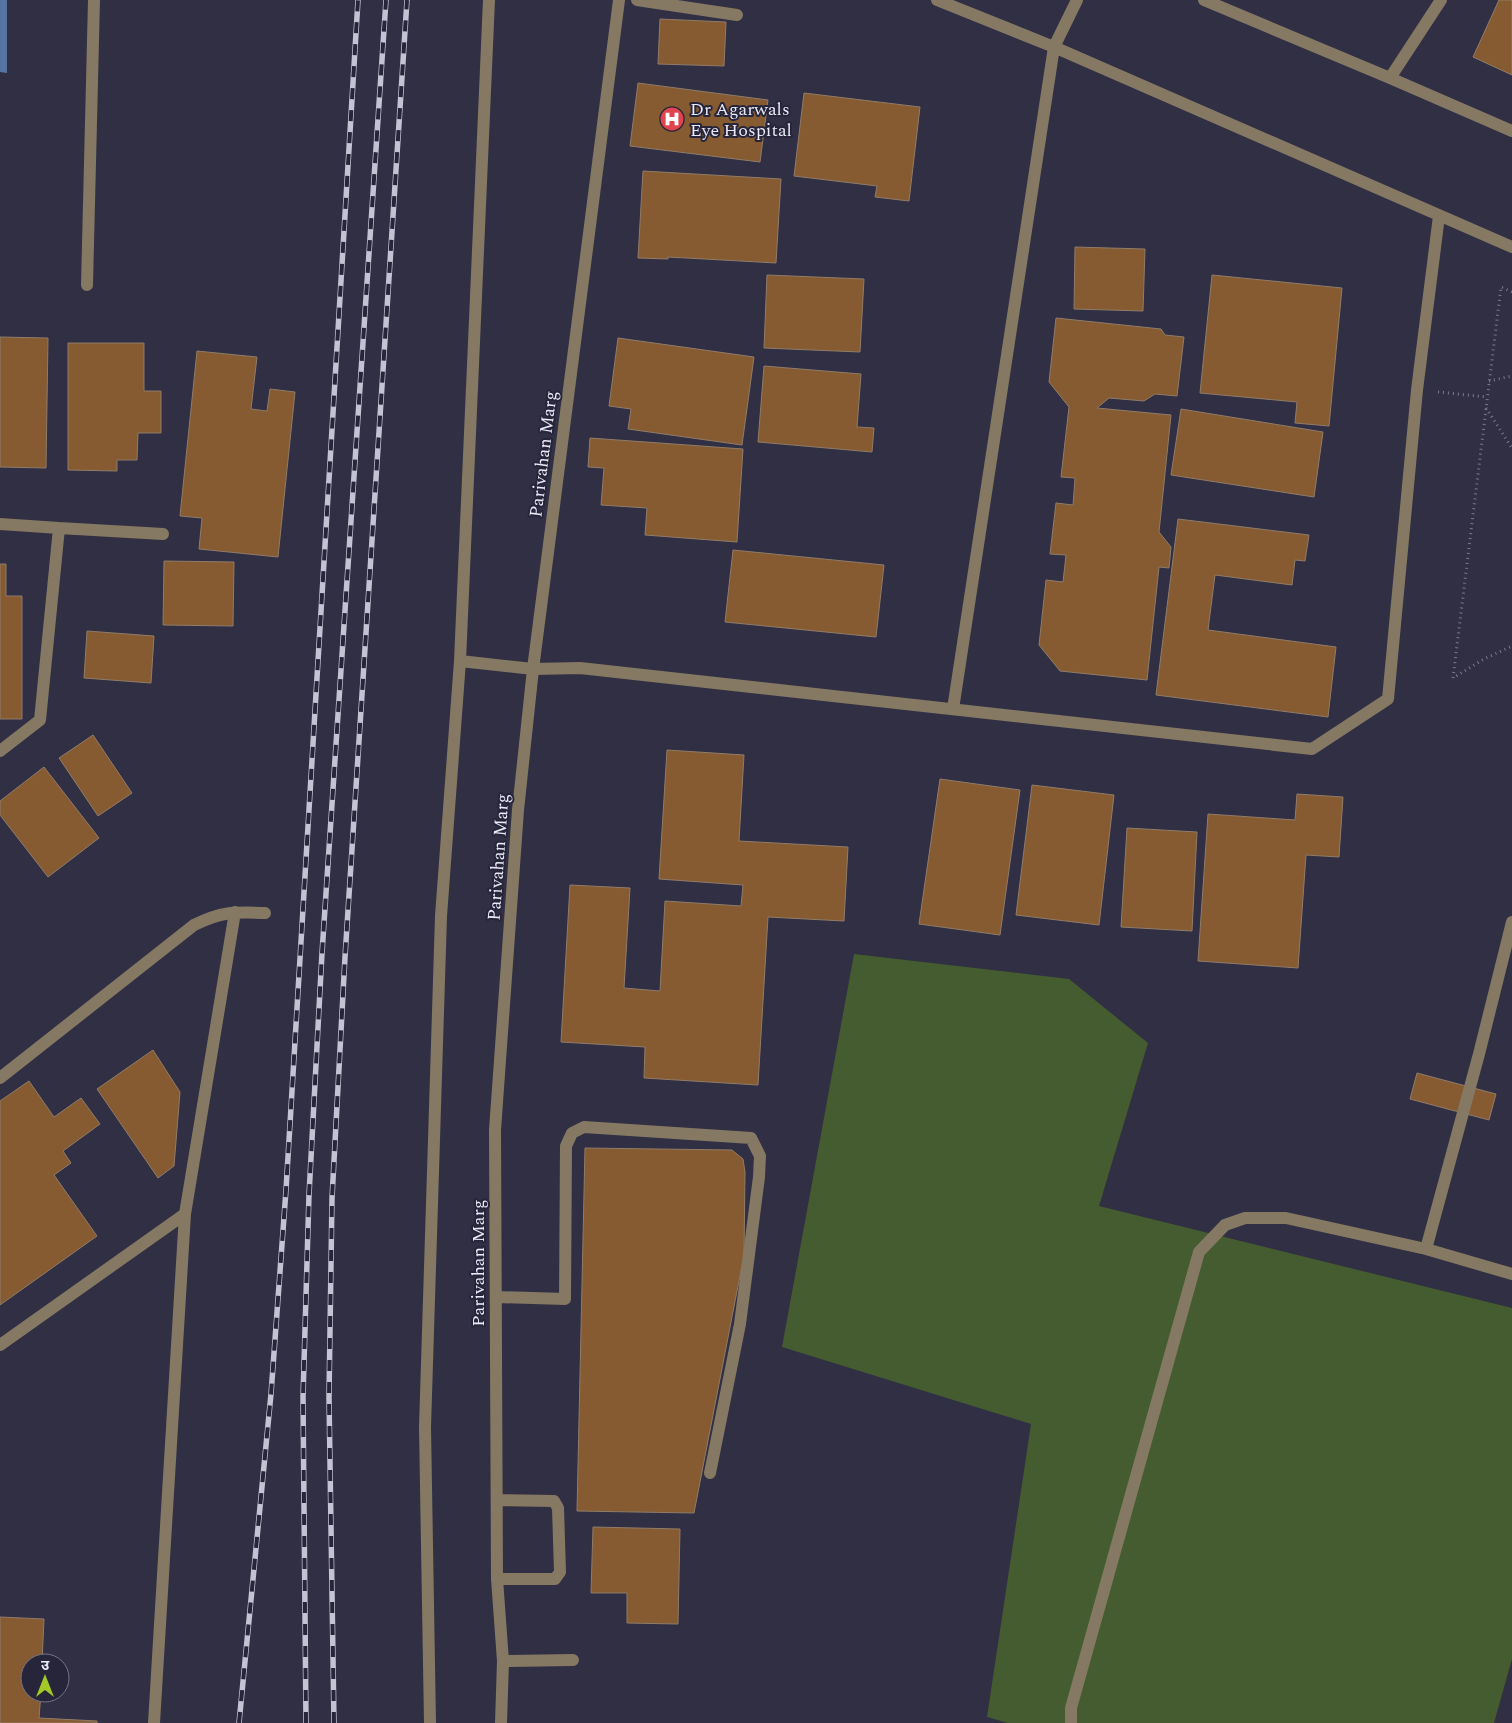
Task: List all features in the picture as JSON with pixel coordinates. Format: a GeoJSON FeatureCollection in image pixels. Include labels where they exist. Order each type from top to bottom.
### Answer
{"type":"FeatureCollection","features":[{"type":"Feature","properties":{"kind":"street"},"geometry":{"type":"LineString","coordinates":[[87,285],[94,0]]}},
{"type":"Feature","properties":{"kind":"street"},"geometry":{"type":"LineString","coordinates":[[430,1723],[425,1417],[441,916],[460,661],[489,0]]}},
{"type":"Feature","properties":{"kind":"street","name":"Parivahan Marg"},"geometry":{"type":"LineString","coordinates":[[501,1723],[503,1661],[497,1579],[496,1500],[495,1130],[518,810],[533,669],[619,0]]}},
{"type":"Feature","properties":{"kind":"street"},"geometry":{"type":"LineString","coordinates":[[638,0],[737,15]]}},
{"type":"Feature","properties":{"kind":"street"},"geometry":{"type":"LineString","coordinates":[[937,0],[1054,47],[1512,247]]}},
{"type":"Feature","properties":{"kind":"street"},"geometry":{"type":"LineString","coordinates":[[954,709],[1054,47],[1077,0]]}},
{"type":"Feature","properties":{"kind":"street"},"geometry":{"type":"LineString","coordinates":[[1204,0],[1512,131]]}},
{"type":"Feature","properties":{"kind":"street"},"geometry":{"type":"LineString","coordinates":[[1390,78],[1441,0]]}},
{"type":"Feature","properties":{"kind":"street"},"geometry":{"type":"LineString","coordinates":[[460,661],[533,669],[580,668],[1312,749],[1388,699],[1417,390],[1439,216]]}},
{"type":"Feature","properties":{"kind":"street"},"geometry":{"type":"LineString","coordinates":[[0,524],[163,534]]}},
{"type":"Feature","properties":{"kind":"street"},"geometry":{"type":"LineString","coordinates":[[0,751],[40,720],[59,528]]}},
{"type":"Feature","properties":{"kind":"street"},"geometry":{"type":"LineString","coordinates":[[0,1078],[194,925],[214,915],[234,912],[265,913]]}},
{"type":"Feature","properties":{"kind":"street"},"geometry":{"type":"LineString","coordinates":[[154,1723],[185,1214],[234,912]]}},
{"type":"Feature","properties":{"kind":"street"},"geometry":{"type":"LineString","coordinates":[[1426,1249],[1479,1054],[1512,922]]}},
{"type":"Feature","properties":{"kind":"street"},"geometry":{"type":"LineString","coordinates":[[496,1297],[565,1299],[566,1146],[572,1133],[584,1127],[751,1138],[760,1156],[759,1177],[740,1324],[710,1473]]}},
{"type":"Feature","properties":{"kind":"street"},"geometry":{"type":"LineString","coordinates":[[0,1345],[185,1214]]}},
{"type":"Feature","properties":{"kind":"street"},"geometry":{"type":"LineString","coordinates":[[1071,1723],[1071,1708],[1199,1252],[1225,1225],[1245,1218],[1286,1218],[1426,1249],[1512,1274]]}},
{"type":"Feature","properties":{"kind":"street"},"geometry":{"type":"LineString","coordinates":[[496,1500],[554,1501],[558,1508],[560,1572],[555,1579],[497,1579]]}},
{"type":"Feature","properties":{"kind":"street"},"geometry":{"type":"LineString","coordinates":[[503,1661],[573,1660]]}},
{"type":"Feature","properties":{"kind":"path"},"geometry":{"type":"LineString","coordinates":[[1512,292],[1501,287],[1453,678],[1484,659],[1512,646]]}},
{"type":"Feature","properties":{"kind":"path"},"geometry":{"type":"LineString","coordinates":[[1489,381],[1512,376]]}},
{"type":"Feature","properties":{"kind":"path"},"geometry":{"type":"LineString","coordinates":[[1417,390],[1487,397]]}},
{"type":"Feature","properties":{"kind":"path"},"geometry":{"type":"LineString","coordinates":[[1486,407],[1512,448]]}},
{"type":"Feature","properties":{"kind":"green space"},"geometry":{"type":"Polygon","coordinates":[[[854,954],[1069,979],[1148,1043],[1099,1206],[1512,1308],[1512,1659],[1494,1723],[1008,1723],[987,1717],[1031,1424],[782,1347],[854,954]]]}},
{"type":"Feature","properties":{"kind":"water"},"geometry":{"type":"Polygon","coordinates":[[[0,0],[7,0],[7,73],[0,72],[0,0]]]}},
{"type":"Feature","properties":{"kind":"building"},"geometry":{"type":"Polygon","coordinates":[[[1499,0],[1512,0],[1512,75],[1473,57],[1499,0]]]}},
{"type":"Feature","properties":{"kind":"building"},"geometry":{"type":"Polygon","coordinates":[[[660,19],[726,22],[724,66],[658,64],[660,19]]]}},
{"type":"Feature","properties":{"kind":"building"},"geometry":{"type":"Polygon","coordinates":[[[638,83],[768,100],[760,162],[630,146],[638,83]]]}},
{"type":"Feature","properties":{"kind":"building"},"geometry":{"type":"Polygon","coordinates":[[[804,93],[920,107],[909,201],[875,197],[877,186],[794,176],[804,93]]]}},
{"type":"Feature","properties":{"kind":"building"},"geometry":{"type":"Polygon","coordinates":[[[643,171],[781,179],[776,263],[668,257],[668,259],[638,258],[643,171]]]}},
{"type":"Feature","properties":{"kind":"building"},"geometry":{"type":"Polygon","coordinates":[[[1075,247],[1145,249],[1143,311],[1074,309],[1075,247]]]}},
{"type":"Feature","properties":{"kind":"building"},"geometry":{"type":"Polygon","coordinates":[[[767,275],[864,279],[860,352],[764,348],[767,275]]]}},
{"type":"Feature","properties":{"kind":"building"},"geometry":{"type":"Polygon","coordinates":[[[1212,275],[1342,288],[1329,426],[1295,423],[1297,402],[1200,393],[1212,275]]]}},
{"type":"Feature","properties":{"kind":"building"},"geometry":{"type":"Polygon","coordinates":[[[1056,318],[1161,329],[1165,335],[1184,337],[1177,396],[1155,394],[1144,401],[1109,398],[1097,408],[1171,415],[1159,532],[1171,547],[1169,568],[1159,567],[1147,680],[1060,671],[1039,645],[1046,580],[1063,582],[1066,555],[1050,554],[1056,503],[1073,505],[1075,478],[1061,477],[1069,407],[1049,382],[1056,318]]]}},
{"type":"Feature","properties":{"kind":"building"},"geometry":{"type":"Polygon","coordinates":[[[0,337],[48,338],[46,468],[0,467],[0,337]]]}},
{"type":"Feature","properties":{"kind":"building"},"geometry":{"type":"Polygon","coordinates":[[[618,338],[754,357],[742,445],[628,429],[631,409],[609,406],[618,338]]]}},
{"type":"Feature","properties":{"kind":"building"},"geometry":{"type":"Polygon","coordinates":[[[68,343],[144,343],[144,391],[161,391],[161,433],[138,433],[137,460],[117,460],[117,471],[68,470],[68,343]]]}},
{"type":"Feature","properties":{"kind":"building"},"geometry":{"type":"Polygon","coordinates":[[[197,351],[257,357],[251,409],[267,411],[270,389],[295,392],[278,557],[199,549],[202,518],[180,516],[197,351]]]}},
{"type":"Feature","properties":{"kind":"building"},"geometry":{"type":"Polygon","coordinates":[[[764,366],[861,374],[857,427],[874,428],[872,452],[758,442],[764,366]]]}},
{"type":"Feature","properties":{"kind":"building"},"geometry":{"type":"Polygon","coordinates":[[[1181,409],[1323,432],[1314,497],[1171,475],[1181,409]]]}},
{"type":"Feature","properties":{"kind":"building"},"geometry":{"type":"Polygon","coordinates":[[[590,438],[743,449],[737,542],[645,535],[647,508],[601,505],[604,468],[588,467],[590,438]]]}},
{"type":"Feature","properties":{"kind":"building"},"geometry":{"type":"Polygon","coordinates":[[[1178,519],[1309,535],[1305,561],[1295,560],[1292,585],[1215,575],[1208,630],[1336,647],[1328,717],[1156,695],[1178,519]]]}},
{"type":"Feature","properties":{"kind":"building"},"geometry":{"type":"Polygon","coordinates":[[[733,550],[884,565],[876,637],[725,622],[733,550]]]}},
{"type":"Feature","properties":{"kind":"building"},"geometry":{"type":"Polygon","coordinates":[[[164,561],[234,562],[233,626],[163,625],[164,561]]]}},
{"type":"Feature","properties":{"kind":"building"},"geometry":{"type":"Polygon","coordinates":[[[0,564],[6,564],[6,596],[22,596],[22,719],[0,719],[0,564]]]}},
{"type":"Feature","properties":{"kind":"building"},"geometry":{"type":"Polygon","coordinates":[[[87,631],[154,636],[151,683],[84,678],[87,631]]]}},
{"type":"Feature","properties":{"kind":"building"},"geometry":{"type":"Polygon","coordinates":[[[93,735],[132,793],[98,816],[59,758],[93,735]]]}},
{"type":"Feature","properties":{"kind":"building"},"geometry":{"type":"Polygon","coordinates":[[[667,750],[744,755],[739,841],[848,847],[844,921],[768,917],[758,1085],[644,1078],[645,1047],[561,1042],[570,885],[630,888],[624,988],[660,991],[665,901],[741,906],[743,885],[659,879],[667,750]]]}},
{"type":"Feature","properties":{"kind":"building"},"geometry":{"type":"Polygon","coordinates":[[[44,767],[99,838],[48,877],[0,815],[0,801],[44,767]]]}},
{"type":"Feature","properties":{"kind":"building"},"geometry":{"type":"Polygon","coordinates":[[[940,779],[1020,790],[1000,935],[919,924],[940,779]]]}},
{"type":"Feature","properties":{"kind":"building"},"geometry":{"type":"Polygon","coordinates":[[[1032,785],[1114,795],[1099,925],[1016,915],[1032,785]]]}},
{"type":"Feature","properties":{"kind":"building"},"geometry":{"type":"Polygon","coordinates":[[[1297,794],[1343,797],[1339,857],[1306,855],[1298,968],[1198,961],[1208,814],[1295,820],[1297,794]]]}},
{"type":"Feature","properties":{"kind":"building"},"geometry":{"type":"Polygon","coordinates":[[[1127,828],[1197,832],[1192,931],[1121,927],[1127,828]]]}},
{"type":"Feature","properties":{"kind":"building"},"geometry":{"type":"Polygon","coordinates":[[[153,1050],[180,1092],[174,1166],[158,1178],[97,1089],[153,1050]]]}},
{"type":"Feature","properties":{"kind":"building"},"geometry":{"type":"Polygon","coordinates":[[[1417,1073],[1496,1094],[1489,1120],[1410,1099],[1417,1073]]]}},
{"type":"Feature","properties":{"kind":"building"},"geometry":{"type":"Polygon","coordinates":[[[29,1081],[54,1117],[81,1098],[100,1124],[63,1151],[71,1163],[54,1175],[97,1236],[0,1305],[0,1101],[29,1081]]]}},
{"type":"Feature","properties":{"kind":"building"},"geometry":{"type":"Polygon","coordinates":[[[585,1148],[732,1150],[743,1159],[745,1172],[744,1255],[694,1513],[577,1511],[585,1148]]]}},
{"type":"Feature","properties":{"kind":"building"},"geometry":{"type":"Polygon","coordinates":[[[593,1527],[680,1529],[678,1624],[627,1623],[627,1593],[591,1593],[593,1527]]]}},
{"type":"Feature","properties":{"kind":"building"},"geometry":{"type":"Polygon","coordinates":[[[0,1617],[44,1619],[42,1653],[20,1653],[20,1703],[40,1703],[39,1718],[97,1721],[97,1723],[0,1723],[0,1617]]]}},
{"type":"Feature","properties":{"kind":"railway"},"geometry":{"type":"LineString","coordinates":[[239,1723],[271,1394],[286,1190],[358,0]]}},
{"type":"Feature","properties":{"kind":"railway"},"geometry":{"type":"LineString","coordinates":[[306,1723],[303,1397],[309,1195],[322,953],[386,0]]}},
{"type":"Feature","properties":{"kind":"railway"},"geometry":{"type":"LineString","coordinates":[[334,1723],[329,1397],[332,1198],[345,957],[407,0]]}},
{"type":"Feature","properties":{"kind":"place","name":"Dr Agarwals Eye Hospital"},"geometry":{"type":"Point","coordinates":[672,119]}}]}
